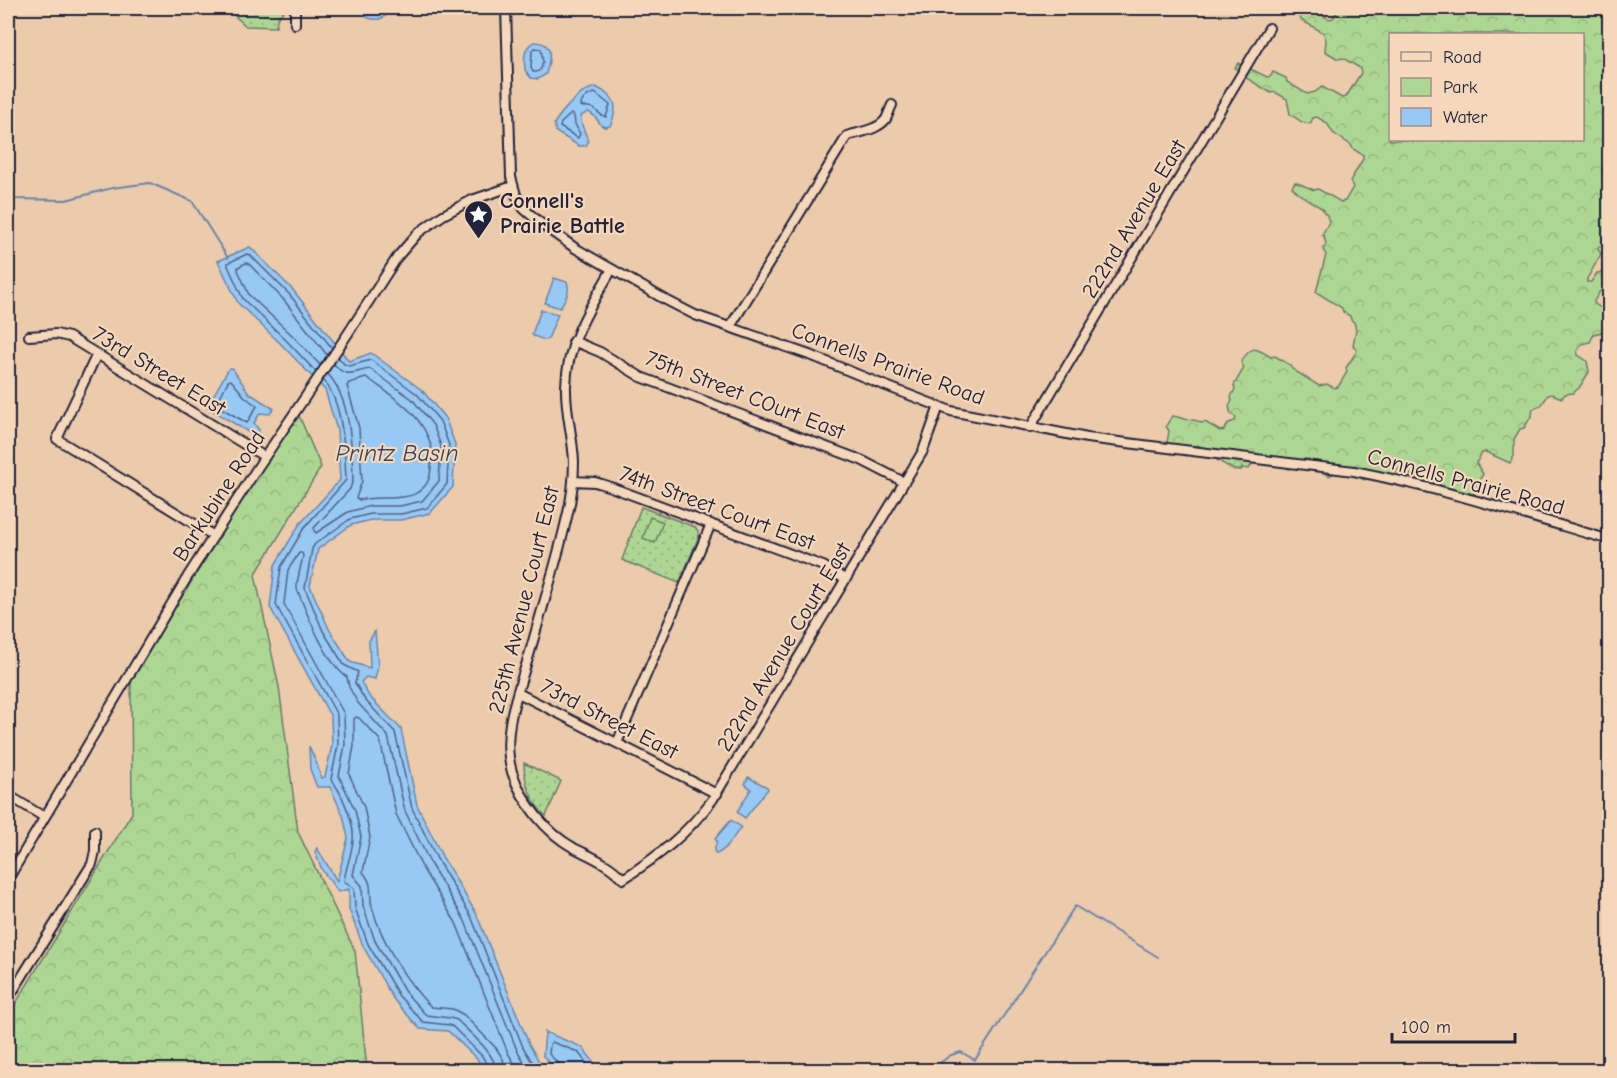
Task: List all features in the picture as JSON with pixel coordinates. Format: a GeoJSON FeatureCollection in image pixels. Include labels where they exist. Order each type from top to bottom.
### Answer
{"type":"FeatureCollection","features":[{"type":"Feature","properties":{"kind":"street"},"geometry":{"type":"LineString","coordinates":[[295,8],[295,24]]}},
{"type":"Feature","properties":{"kind":"street","name":"Connells Prairie Road"},"geometry":{"type":"LineString","coordinates":[[506,8],[511,177],[516,195],[524,209],[575,248],[695,315],[815,357],[951,411],[1087,438],[1354,471],[1483,502],[1610,540]]}},
{"type":"Feature","properties":{"kind":"street","name":"222nd Avenue East"},"geometry":{"type":"LineString","coordinates":[[1030,428],[1269,28]]}},
{"type":"Feature","properties":{"kind":"street"},"geometry":{"type":"LineString","coordinates":[[730,327],[848,136],[876,127],[886,120],[892,105]]}},
{"type":"Feature","properties":{"kind":"street","name":"Barkubine Road"},"geometry":{"type":"LineString","coordinates":[[8,879],[166,611],[398,256],[418,233],[443,215],[472,200],[513,186]]}},
{"type":"Feature","properties":{"kind":"street","name":"225th Avenue Court East"},"geometry":{"type":"LineString","coordinates":[[612,269],[585,316],[570,353],[566,404],[574,462],[573,481],[562,537],[512,712],[509,757],[522,794],[538,819],[572,847],[609,866],[623,879]]}},
{"type":"Feature","properties":{"kind":"street","name":"73rd Street East"},"geometry":{"type":"LineString","coordinates":[[29,336],[56,334],[69,337],[265,457]]}},
{"type":"Feature","properties":{"kind":"street","name":"75th Street COurt East"},"geometry":{"type":"LineString","coordinates":[[573,341],[600,352],[641,377],[861,460],[904,482]]}},
{"type":"Feature","properties":{"kind":"street"},"geometry":{"type":"LineString","coordinates":[[97,354],[57,439],[214,536]]}},
{"type":"Feature","properties":{"kind":"street","name":"222nd Avenue Court East"},"geometry":{"type":"LineString","coordinates":[[623,879],[662,853],[682,835],[700,817],[717,794],[923,451],[939,406]]}},
{"type":"Feature","properties":{"kind":"street","name":"74th Street Court East"},"geometry":{"type":"LineString","coordinates":[[573,481],[595,482],[608,486],[823,566],[845,579]]}},
{"type":"Feature","properties":{"kind":"street"},"geometry":{"type":"LineString","coordinates":[[617,743],[711,524]]}},
{"type":"Feature","properties":{"kind":"street","name":"73rd Street East"},"geometry":{"type":"LineString","coordinates":[[518,693],[717,794]]}},
{"type":"Feature","properties":{"kind":"street"},"geometry":{"type":"LineString","coordinates":[[8,795],[44,817]]}},
{"type":"Feature","properties":{"kind":"street"},"geometry":{"type":"LineString","coordinates":[[8,999],[92,864],[95,851],[95,831]]}},
{"type":"Feature","properties":{"kind":"green space"},"geometry":{"type":"Polygon","coordinates":[[[226,8],[286,8],[277,19],[276,27],[246,26],[226,8]]]}},
{"type":"Feature","properties":{"kind":"green space"},"geometry":{"type":"Polygon","coordinates":[[[1293,8],[1315,8],[1316,12],[1329,19],[1333,18],[1339,8],[1609,8],[1609,244],[1606,247],[1599,246],[1601,254],[1587,282],[1591,282],[1597,273],[1603,272],[1609,276],[1608,288],[1600,291],[1594,301],[1604,310],[1609,325],[1606,331],[1594,334],[1590,342],[1582,344],[1577,351],[1578,355],[1587,361],[1589,372],[1579,388],[1573,393],[1565,394],[1562,398],[1552,394],[1548,395],[1541,406],[1533,409],[1524,428],[1520,429],[1514,439],[1514,456],[1510,463],[1486,452],[1482,453],[1476,463],[1483,474],[1473,495],[1463,496],[1453,493],[1436,481],[1426,484],[1401,469],[1397,470],[1394,475],[1379,472],[1364,480],[1344,468],[1329,476],[1319,470],[1318,466],[1309,459],[1298,461],[1293,468],[1289,469],[1268,460],[1255,459],[1249,469],[1234,470],[1198,445],[1182,448],[1167,443],[1169,431],[1166,426],[1172,416],[1205,422],[1220,431],[1235,421],[1236,417],[1231,414],[1229,406],[1232,401],[1231,397],[1235,389],[1234,385],[1244,368],[1241,362],[1251,350],[1261,351],[1271,357],[1275,356],[1319,386],[1327,384],[1334,388],[1338,387],[1357,351],[1353,345],[1356,330],[1350,316],[1343,312],[1342,308],[1316,292],[1326,255],[1323,249],[1326,244],[1322,235],[1329,222],[1327,215],[1323,209],[1292,187],[1295,182],[1314,190],[1318,189],[1341,202],[1345,201],[1353,187],[1350,181],[1363,155],[1333,133],[1327,123],[1317,117],[1313,118],[1310,124],[1290,114],[1287,99],[1275,92],[1271,93],[1243,76],[1235,68],[1238,63],[1267,77],[1273,72],[1286,78],[1287,82],[1307,94],[1322,87],[1342,98],[1346,97],[1361,73],[1360,68],[1325,51],[1324,33],[1301,20],[1297,10],[1293,8]]]}},
{"type":"Feature","properties":{"kind":"green space"},"geometry":{"type":"Polygon","coordinates":[[[297,411],[321,467],[255,575],[279,687],[298,832],[355,951],[367,1070],[8,1070],[8,1016],[132,813],[131,679],[297,411]]]}},
{"type":"Feature","properties":{"kind":"green space"},"geometry":{"type":"Polygon","coordinates":[[[641,507],[695,527],[698,531],[699,536],[679,583],[622,560],[641,507]]]}},
{"type":"Feature","properties":{"kind":"green space"},"geometry":{"type":"Polygon","coordinates":[[[650,517],[663,522],[655,543],[643,538],[650,517]]]}},
{"type":"Feature","properties":{"kind":"green space"},"geometry":{"type":"Polygon","coordinates":[[[524,763],[561,781],[546,816],[536,805],[529,792],[524,763]]]}},
{"type":"Feature","properties":{"kind":"water"},"geometry":{"type":"Polygon","coordinates":[[[364,8],[390,8],[384,17],[375,19],[368,18],[364,8]]]}},
{"type":"Feature","properties":{"kind":"water"},"geometry":{"type":"Polygon","coordinates":[[[534,42],[545,45],[549,52],[546,74],[538,79],[531,78],[525,70],[526,50],[534,42]]]}},
{"type":"Feature","properties":{"kind":"water"},"geometry":{"type":"Polygon","coordinates":[[[596,87],[612,99],[615,113],[610,126],[605,127],[588,112],[581,116],[581,123],[588,142],[586,146],[579,146],[556,132],[554,124],[578,96],[596,87]]]}},
{"type":"Feature","properties":{"kind":"water","name":"Printz Basin"},"geometry":{"type":"Polygon","coordinates":[[[250,247],[293,290],[349,361],[371,353],[422,390],[445,418],[455,444],[453,487],[430,513],[401,520],[371,520],[351,525],[318,549],[310,586],[329,629],[350,662],[370,668],[369,641],[375,631],[378,666],[375,679],[366,677],[361,682],[369,696],[401,729],[417,805],[443,858],[476,913],[529,1044],[544,1070],[484,1070],[478,1060],[448,1031],[420,1029],[394,1000],[363,946],[349,909],[349,889],[338,892],[322,870],[315,852],[317,848],[337,881],[348,838],[343,815],[330,787],[317,787],[310,769],[309,746],[321,778],[325,777],[332,745],[331,717],[270,607],[275,565],[299,525],[340,480],[337,430],[325,390],[238,303],[218,261],[250,247]]]}},
{"type":"Feature","properties":{"kind":"water"},"geometry":{"type":"Polygon","coordinates":[[[554,278],[567,282],[568,286],[567,295],[560,308],[545,303],[554,278]]]}},
{"type":"Feature","properties":{"kind":"water"},"geometry":{"type":"Polygon","coordinates":[[[541,310],[558,314],[548,339],[545,340],[532,334],[541,310]]]}},
{"type":"Feature","properties":{"kind":"water"},"geometry":{"type":"Polygon","coordinates":[[[229,368],[232,368],[249,393],[274,409],[269,414],[260,413],[254,423],[259,430],[257,435],[253,435],[207,407],[229,368]]]}},
{"type":"Feature","properties":{"kind":"water"},"geometry":{"type":"Polygon","coordinates":[[[748,777],[768,789],[745,818],[737,812],[751,789],[745,784],[748,777]]]}},
{"type":"Feature","properties":{"kind":"water"},"geometry":{"type":"Polygon","coordinates":[[[731,820],[741,827],[727,846],[716,854],[714,851],[717,841],[715,839],[731,820]]]}},
{"type":"Feature","properties":{"kind":"water"},"geometry":{"type":"Polygon","coordinates":[[[545,1032],[582,1047],[600,1070],[557,1070],[543,1056],[545,1032]]]}},
{"type":"Feature","properties":{"kind":"waterway"},"geometry":{"type":"LineString","coordinates":[[8,198],[66,200],[112,188],[150,183],[192,201],[228,258]]}},
{"type":"Feature","properties":{"kind":"waterway"},"geometry":{"type":"LineString","coordinates":[[930,1070],[951,1055],[961,1052],[975,1060],[1075,906],[1158,957]]}},
{"type":"Feature","properties":{"kind":"place","name":"Connell's Prairie Battle"},"geometry":{"type":"Point","coordinates":[479,240]}}]}
